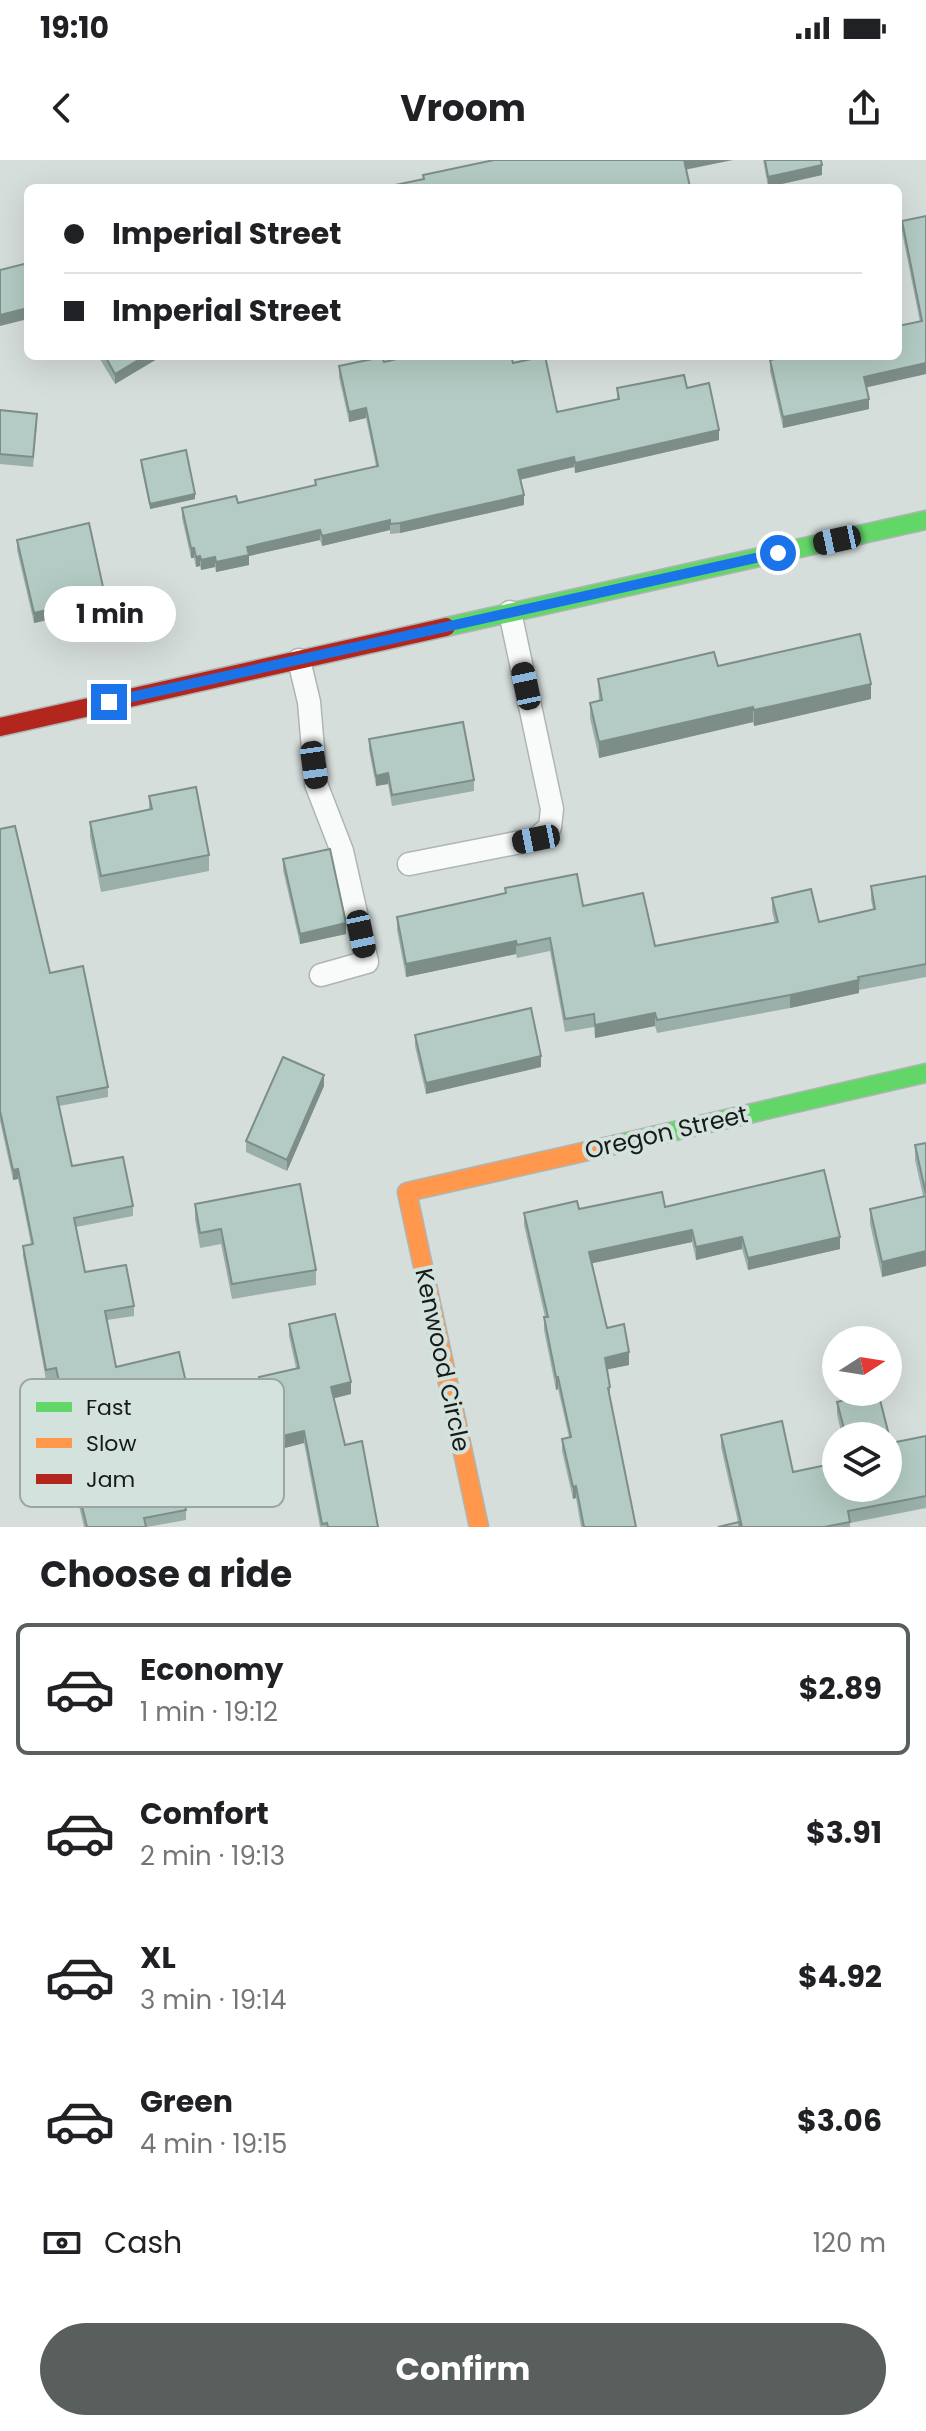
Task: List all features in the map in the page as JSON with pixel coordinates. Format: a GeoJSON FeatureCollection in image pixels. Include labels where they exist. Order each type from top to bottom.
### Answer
{"type":"FeatureCollection","features":[{"type":"Feature","properties":{"kind":"street"},"geometry":{"type":"LineString","coordinates":[[0,727],[926,520]]}},
{"type":"Feature","properties":{"kind":"street","name":"Oregon Street"},"geometry":{"type":"LineString","coordinates":[[407,1192],[926,1073]]}},
{"type":"Feature","properties":{"kind":"street","name":"Kenwood Circle"},"geometry":{"type":"LineString","coordinates":[[407,1192],[479,1527]]}},
{"type":"Feature","properties":{"kind":"lane"},"geometry":{"type":"LineString","coordinates":[[409,864],[536,839],[550,827],[552,809],[510,612]]}},
{"type":"Feature","properties":{"kind":"lane"},"geometry":{"type":"LineString","coordinates":[[299,660],[309,702],[316,784],[342,851],[367,962],[321,975]]}},
{"type":"Feature","properties":{"kind":"building"},"geometry":{"type":"Polygon","coordinates":[[[494,160],[684,160],[689,184],[400,184],[424,179],[423,175],[494,160]]]}},
{"type":"Feature","properties":{"kind":"building"},"geometry":{"type":"Polygon","coordinates":[[[765,160],[821,160],[822,165],[768,177],[765,160]]]}},
{"type":"Feature","properties":{"kind":"building"},"geometry":{"type":"Polygon","coordinates":[[[926,216],[926,363],[864,377],[869,399],[783,417],[770,360],[902,360],[902,325],[922,321],[902,221],[926,216]]]}},
{"type":"Feature","properties":{"kind":"building"},"geometry":{"type":"Polygon","coordinates":[[[24,264],[24,309],[0,315],[0,270],[24,264]]]}},
{"type":"Feature","properties":{"kind":"building"},"geometry":{"type":"Polygon","coordinates":[[[107,360],[138,360],[115,374],[107,360]]]}},
{"type":"Feature","properties":{"kind":"building"},"geometry":{"type":"Polygon","coordinates":[[[368,360],[512,360],[513,363],[546,360],[557,412],[619,399],[617,388],[684,375],[687,388],[709,383],[719,430],[575,463],[574,457],[518,470],[524,495],[400,523],[390,524],[390,520],[322,536],[320,530],[247,547],[249,555],[216,562],[215,557],[201,560],[200,556],[196,557],[182,508],[236,496],[238,503],[316,485],[315,480],[378,466],[366,408],[349,412],[339,366],[368,360]]]}},
{"type":"Feature","properties":{"kind":"building"},"geometry":{"type":"Polygon","coordinates":[[[0,410],[37,414],[33,457],[0,454],[0,410]]]}},
{"type":"Feature","properties":{"kind":"building"},"geometry":{"type":"Polygon","coordinates":[[[186,450],[195,494],[150,504],[141,460],[186,450]]]}},
{"type":"Feature","properties":{"kind":"building"},"geometry":{"type":"Polygon","coordinates":[[[89,523],[105,596],[34,613],[17,540],[89,523]]]}},
{"type":"Feature","properties":{"kind":"building"},"geometry":{"type":"Polygon","coordinates":[[[860,634],[871,684],[599,742],[590,703],[602,700],[598,679],[714,652],[718,666],[860,634]]]}},
{"type":"Feature","properties":{"kind":"building"},"geometry":{"type":"Polygon","coordinates":[[[463,722],[474,780],[392,795],[388,773],[376,776],[369,739],[463,722]]]}},
{"type":"Feature","properties":{"kind":"building"},"geometry":{"type":"Polygon","coordinates":[[[196,787],[209,855],[101,876],[90,822],[152,809],[149,796],[196,787]]]}},
{"type":"Feature","properties":{"kind":"building"},"geometry":{"type":"Polygon","coordinates":[[[15,826],[50,973],[83,966],[108,1087],[57,1097],[72,1166],[123,1157],[133,1206],[74,1218],[85,1272],[126,1265],[134,1306],[105,1311],[116,1367],[179,1352],[185,1379],[58,1379],[56,1368],[46,1370],[23,1246],[33,1244],[18,1169],[13,1170],[0,1111],[0,829],[15,826]]]}},
{"type":"Feature","properties":{"kind":"building"},"geometry":{"type":"Polygon","coordinates":[[[330,849],[346,923],[300,934],[283,859],[330,849]]]}},
{"type":"Feature","properties":{"kind":"building"},"geometry":{"type":"Polygon","coordinates":[[[577,874],[583,906],[643,893],[655,946],[778,922],[772,898],[811,889],[819,922],[875,909],[871,886],[926,876],[926,964],[858,977],[859,980],[790,995],[657,1020],[655,1013],[595,1025],[594,1014],[565,1019],[550,938],[517,945],[516,941],[406,964],[397,917],[506,893],[505,888],[577,874]]]}},
{"type":"Feature","properties":{"kind":"building"},"geometry":{"type":"Polygon","coordinates":[[[531,1008],[541,1056],[426,1083],[415,1035],[531,1008]]]}},
{"type":"Feature","properties":{"kind":"building"},"geometry":{"type":"Polygon","coordinates":[[[283,1057],[324,1075],[287,1160],[246,1141],[283,1057]]]}},
{"type":"Feature","properties":{"kind":"building"},"geometry":{"type":"Polygon","coordinates":[[[926,1143],[926,1194],[915,1145],[926,1143]]]}},
{"type":"Feature","properties":{"kind":"building"},"geometry":{"type":"Polygon","coordinates":[[[824,1170],[840,1237],[748,1258],[742,1237],[696,1247],[692,1230],[589,1252],[607,1328],[624,1324],[629,1352],[605,1358],[608,1388],[636,1527],[584,1527],[562,1439],[571,1437],[524,1213],[577,1201],[579,1209],[662,1192],[665,1207],[824,1170]]]}},
{"type":"Feature","properties":{"kind":"building"},"geometry":{"type":"Polygon","coordinates":[[[300,1184],[316,1270],[232,1284],[221,1229],[200,1233],[195,1204],[300,1184]]]}},
{"type":"Feature","properties":{"kind":"building"},"geometry":{"type":"Polygon","coordinates":[[[926,1196],[926,1251],[882,1262],[870,1209],[926,1196]]]}},
{"type":"Feature","properties":{"kind":"building"},"geometry":{"type":"Polygon","coordinates":[[[335,1314],[351,1382],[331,1387],[345,1445],[362,1441],[378,1527],[328,1527],[327,1523],[322,1524],[304,1431],[284,1436],[284,1379],[259,1377],[299,1368],[289,1324],[335,1314]]]}},
{"type":"Feature","properties":{"kind":"building"},"geometry":{"type":"Polygon","coordinates":[[[838,1406],[882,1406],[886,1422],[842,1422],[838,1406]]]}},
{"type":"Feature","properties":{"kind":"building"},"geometry":{"type":"Polygon","coordinates":[[[782,1421],[793,1472],[822,1466],[822,1502],[895,1502],[848,1511],[850,1522],[824,1527],[742,1527],[721,1435],[782,1421]]]}},
{"type":"Feature","properties":{"kind":"building"},"geometry":{"type":"Polygon","coordinates":[[[926,1436],[926,1496],[902,1501],[902,1441],[926,1436]]]}},
{"type":"Feature","properties":{"kind":"building"},"geometry":{"type":"Polygon","coordinates":[[[82,1507],[185,1507],[186,1510],[144,1518],[146,1527],[87,1527],[82,1507]]]}},
{"type":"Feature","properties":{"kind":"building"},"geometry":{"type":"Polygon","coordinates":[[[739,1522],[740,1527],[718,1527],[739,1522]]]}},
{"type":"Feature","properties":{"kind":"traffic: fast"},"geometry":{"type":"LineString","coordinates":[[446,627],[926,520]]}},
{"type":"Feature","properties":{"kind":"traffic: fast"},"geometry":{"type":"LineString","coordinates":[[614,1145],[926,1073]]}},
{"type":"Feature","properties":{"kind":"traffic: slow"},"geometry":{"type":"LineString","coordinates":[[479,1527],[407,1192],[614,1145]]}},
{"type":"Feature","properties":{"kind":"traffic: jam"},"geometry":{"type":"LineString","coordinates":[[0,727],[446,627]]}},
{"type":"Feature","properties":{"kind":"route"},"geometry":{"type":"LineString","coordinates":[[109,702],[778,553]]}}]}
